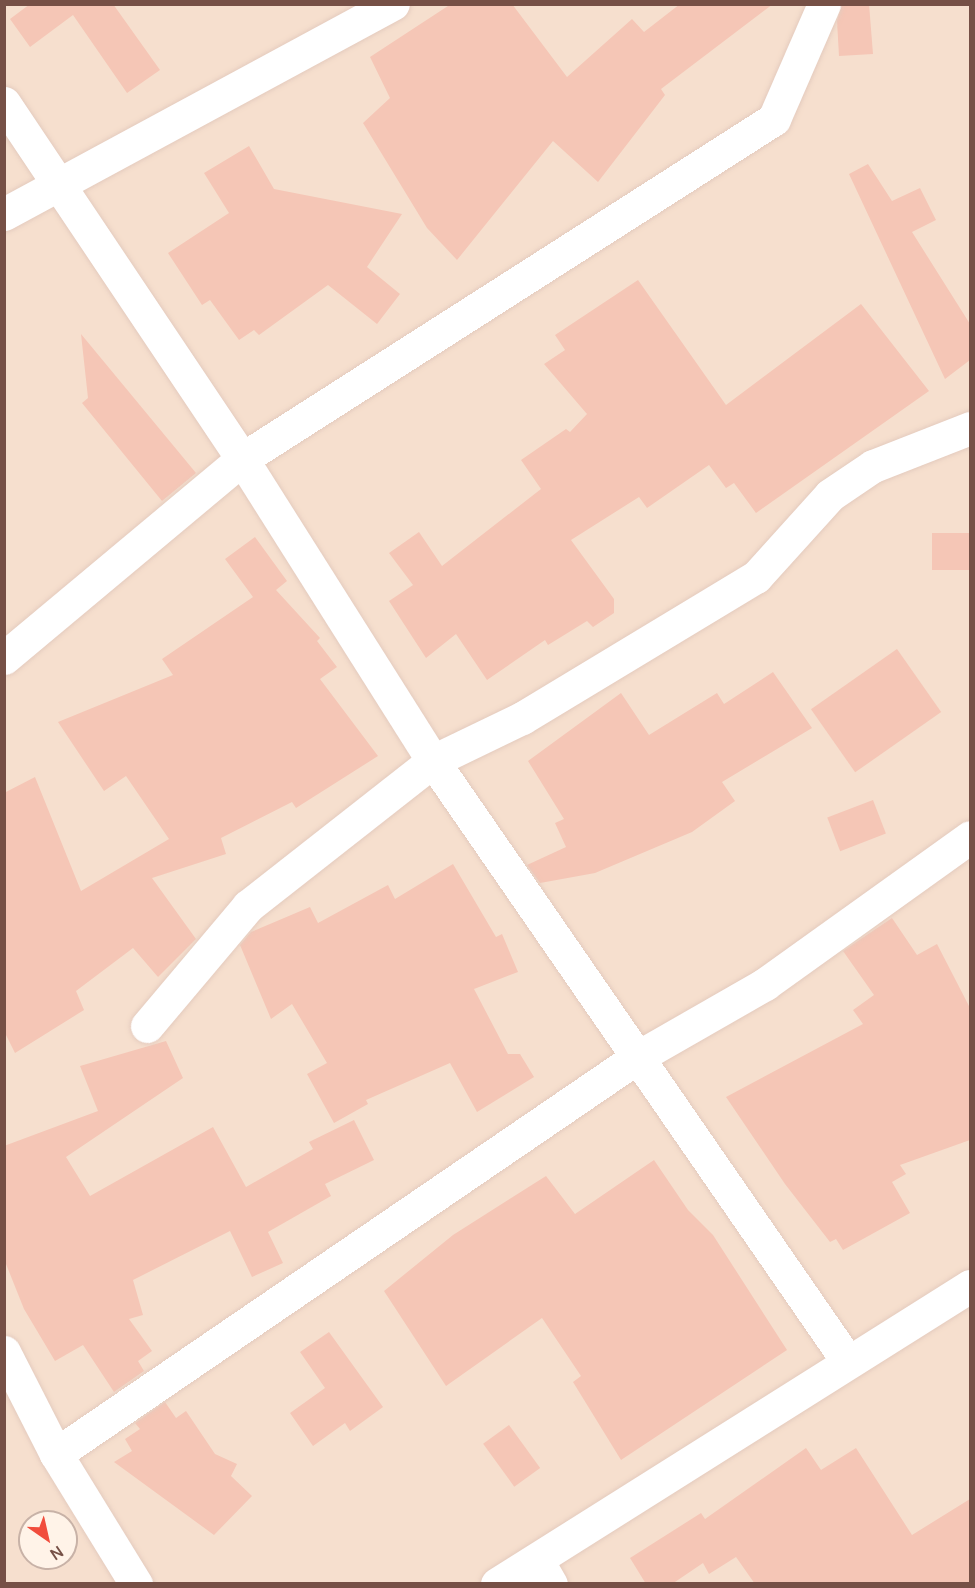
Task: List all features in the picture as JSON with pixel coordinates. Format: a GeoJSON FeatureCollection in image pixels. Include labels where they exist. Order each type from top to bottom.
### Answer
{"type":"FeatureCollection","features":[{"type":"Feature","properties":{"kind":"street"},"geometry":{"type":"LineString","coordinates":[[4,214],[393,4]]}},
{"type":"Feature","properties":{"kind":"street"},"geometry":{"type":"LineString","coordinates":[[4,658],[242,459],[774,119],[824,4]]}},
{"type":"Feature","properties":{"kind":"street"},"geometry":{"type":"LineString","coordinates":[[4,103],[242,459],[433,761],[846,1359]]}},
{"type":"Feature","properties":{"kind":"street"},"geometry":{"type":"LineString","coordinates":[[147,1026],[248,906],[433,761],[522,718],[756,577],[830,495],[873,466],[970,428]]}},
{"type":"Feature","properties":{"kind":"street"},"geometry":{"type":"LineString","coordinates":[[56,1454],[636,1058],[765,984],[970,837]]}},
{"type":"Feature","properties":{"kind":"street"},"geometry":{"type":"LineString","coordinates":[[497,1584],[544,1572],[846,1359],[970,1286]]}},
{"type":"Feature","properties":{"kind":"street"},"geometry":{"type":"LineString","coordinates":[[4,1352],[56,1454],[136,1584]]}},
{"type":"Feature","properties":{"kind":"shaded area"},"geometry":{"type":"Polygon","coordinates":[[[5,5],[970,5],[970,1583],[5,1584],[5,5]]]}},
{"type":"Feature","properties":{"kind":"building"},"geometry":{"type":"Polygon","coordinates":[[[30,4],[113,4],[160,70],[127,93],[73,15],[30,47],[10,19],[30,4]]]}},
{"type":"Feature","properties":{"kind":"building"},"geometry":{"type":"Polygon","coordinates":[[[451,4],[512,4],[567,77],[632,19],[644,32],[680,4],[773,4],[661,89],[665,95],[598,182],[553,141],[457,260],[427,228],[363,123],[390,98],[370,57],[451,4]]]}},
{"type":"Feature","properties":{"kind":"building"},"geometry":{"type":"Polygon","coordinates":[[[842,4],[869,4],[873,54],[839,56],[837,21],[842,4]]]}},
{"type":"Feature","properties":{"kind":"building"},"geometry":{"type":"Polygon","coordinates":[[[249,146],[274,189],[402,214],[367,267],[400,294],[377,324],[328,285],[259,335],[254,330],[239,340],[210,300],[202,305],[168,253],[229,213],[204,173],[249,146]]]}},
{"type":"Feature","properties":{"kind":"building"},"geometry":{"type":"Polygon","coordinates":[[[868,164],[892,201],[920,188],[936,220],[912,232],[970,324],[970,360],[945,379],[849,174],[868,164]]]}},
{"type":"Feature","properties":{"kind":"building"},"geometry":{"type":"Polygon","coordinates":[[[638,280],[726,405],[861,304],[929,391],[756,513],[734,483],[726,488],[709,465],[647,508],[639,497],[571,540],[614,599],[614,613],[593,627],[587,621],[548,645],[545,640],[487,680],[456,634],[426,658],[389,601],[413,585],[389,553],[419,532],[442,566],[541,489],[521,460],[566,429],[570,432],[587,414],[544,364],[565,350],[555,335],[638,280]]]}},
{"type":"Feature","properties":{"kind":"building"},"geometry":{"type":"Polygon","coordinates":[[[81,334],[196,473],[162,501],[82,403],[88,398],[81,334]]]}},
{"type":"Feature","properties":{"kind":"building"},"geometry":{"type":"Polygon","coordinates":[[[932,533],[970,533],[970,570],[932,570],[932,533]]]}},
{"type":"Feature","properties":{"kind":"building"},"geometry":{"type":"Polygon","coordinates":[[[255,537],[287,581],[276,590],[320,638],[317,641],[337,667],[320,679],[378,756],[296,808],[292,802],[221,838],[226,854],[152,878],[196,939],[158,977],[133,948],[76,991],[84,1010],[15,1053],[4,1031],[4,793],[35,777],[81,891],[169,839],[126,776],[104,791],[58,722],[173,675],[162,659],[253,597],[225,559],[255,537]]]}},
{"type":"Feature","properties":{"kind":"building"},"geometry":{"type":"Polygon","coordinates":[[[897,649],[941,712],[855,772],[811,709],[897,649]]]}},
{"type":"Feature","properties":{"kind":"building"},"geometry":{"type":"Polygon","coordinates":[[[773,672],[812,728],[722,782],[735,801],[692,832],[595,873],[540,883],[527,865],[566,847],[555,823],[564,819],[528,761],[621,693],[649,735],[717,693],[724,704],[773,672]]]}},
{"type":"Feature","properties":{"kind":"building"},"geometry":{"type":"Polygon","coordinates":[[[873,800],[886,834],[840,851],[827,818],[873,800]]]}},
{"type":"Feature","properties":{"kind":"building"},"geometry":{"type":"Polygon","coordinates":[[[453,864],[496,937],[502,934],[518,972],[474,989],[508,1054],[520,1054],[534,1077],[477,1112],[450,1063],[366,1100],[368,1104],[334,1123],[307,1074],[327,1063],[292,1004],[271,1019],[240,945],[251,932],[310,907],[318,923],[388,885],[395,899],[453,864]]]}},
{"type":"Feature","properties":{"kind":"building"},"geometry":{"type":"Polygon","coordinates":[[[892,918],[917,955],[937,944],[970,1008],[970,1140],[900,1165],[906,1174],[892,1182],[910,1213],[843,1250],[836,1239],[830,1242],[785,1184],[726,1097],[863,1024],[853,1010],[874,995],[843,951],[892,918]]]}},
{"type":"Feature","properties":{"kind":"building"},"geometry":{"type":"Polygon","coordinates":[[[166,1041],[183,1078],[66,1157],[90,1196],[213,1127],[246,1187],[313,1149],[309,1142],[354,1120],[374,1160],[325,1184],[331,1196],[268,1232],[283,1263],[252,1277],[230,1231],[133,1280],[143,1315],[129,1319],[152,1351],[138,1361],[144,1371],[114,1392],[83,1345],[55,1361],[24,1309],[4,1259],[4,1146],[98,1111],[80,1066],[166,1041]]]}},
{"type":"Feature","properties":{"kind":"building"},"geometry":{"type":"Polygon","coordinates":[[[654,1160],[688,1210],[713,1235],[787,1350],[621,1460],[573,1382],[581,1376],[542,1318],[446,1386],[384,1291],[453,1235],[546,1176],[575,1214],[654,1160]]]}},
{"type":"Feature","properties":{"kind":"building"},"geometry":{"type":"Polygon","coordinates":[[[329,1332],[383,1407],[350,1431],[345,1423],[313,1446],[290,1413],[325,1388],[300,1352],[329,1332]]]}},
{"type":"Feature","properties":{"kind":"building"},"geometry":{"type":"Polygon","coordinates":[[[165,1402],[176,1418],[186,1411],[215,1454],[237,1464],[231,1476],[252,1496],[214,1535],[114,1462],[132,1451],[125,1439],[140,1429],[135,1423],[165,1402]]]}},
{"type":"Feature","properties":{"kind":"building"},"geometry":{"type":"Polygon","coordinates":[[[509,1425],[540,1468],[514,1487],[483,1444],[509,1425]]]}},
{"type":"Feature","properties":{"kind":"building"},"geometry":{"type":"Polygon","coordinates":[[[806,1448],[821,1470],[856,1448],[912,1535],[970,1499],[970,1584],[755,1584],[736,1557],[709,1574],[703,1563],[672,1584],[646,1584],[630,1558],[701,1513],[705,1519],[806,1448]]]}}]}
